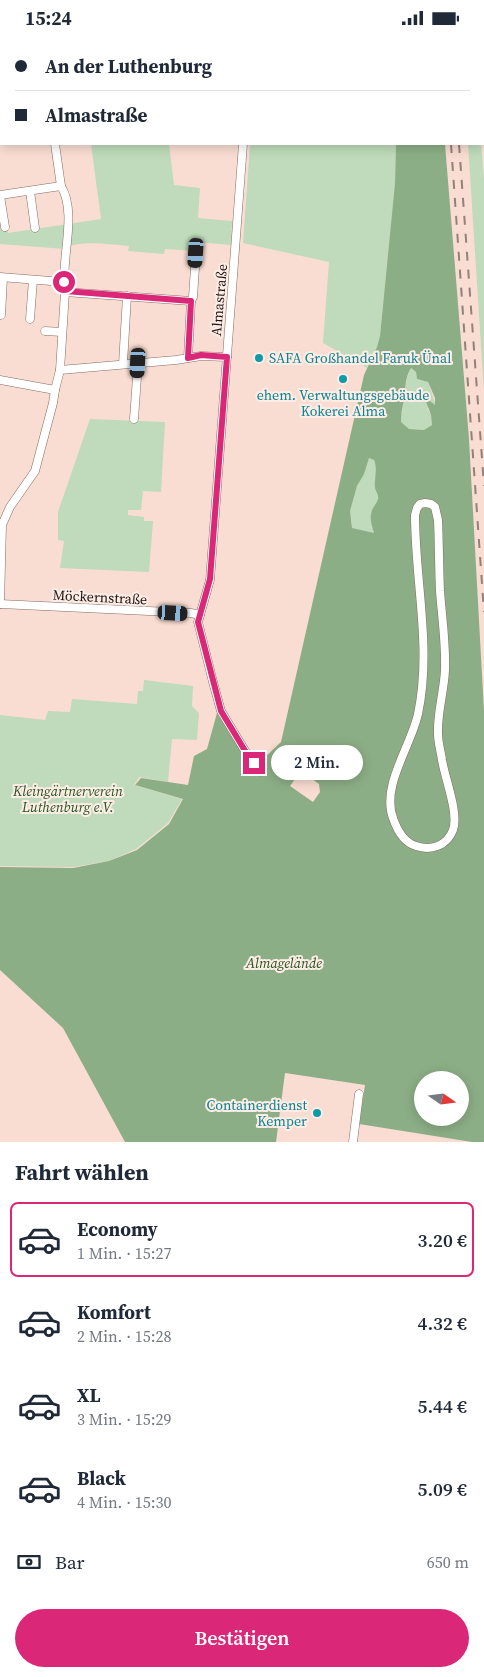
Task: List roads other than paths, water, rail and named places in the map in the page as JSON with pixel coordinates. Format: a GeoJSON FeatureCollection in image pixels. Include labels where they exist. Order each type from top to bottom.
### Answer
{"type":"FeatureCollection","features":[{"type":"Feature","properties":{"kind":"street"},"geometry":{"type":"LineString","coordinates":[[0,604],[2,525],[10,507],[34,471],[60,370],[68,231],[64,192],[61,186],[55,145]]}},
{"type":"Feature","properties":{"kind":"street","name":"Almastraße"},"geometry":{"type":"LineString","coordinates":[[243,145],[210,579],[198,622],[221,711],[247,754],[261,772]]}},
{"type":"Feature","properties":{"kind":"street"},"geometry":{"type":"LineString","coordinates":[[5,227],[0,196],[61,186]]}},
{"type":"Feature","properties":{"kind":"street"},"geometry":{"type":"LineString","coordinates":[[30,191],[36,227]]}},
{"type":"Feature","properties":{"kind":"street"},"geometry":{"type":"LineString","coordinates":[[188,358],[196,253]]}},
{"type":"Feature","properties":{"kind":"street"},"geometry":{"type":"LineString","coordinates":[[1,315],[2,277],[64,282]]}},
{"type":"Feature","properties":{"kind":"street"},"geometry":{"type":"LineString","coordinates":[[30,319],[33,280]]}},
{"type":"Feature","properties":{"kind":"street"},"geometry":{"type":"LineString","coordinates":[[65,291],[191,301]]}},
{"type":"Feature","properties":{"kind":"street"},"geometry":{"type":"LineString","coordinates":[[123,364],[127,296]]}},
{"type":"Feature","properties":{"kind":"street"},"geometry":{"type":"LineString","coordinates":[[45,331],[62,332]]}},
{"type":"Feature","properties":{"kind":"street"},"geometry":{"type":"LineString","coordinates":[[60,370],[188,358],[201,355],[227,357]]}},
{"type":"Feature","properties":{"kind":"street"},"geometry":{"type":"LineString","coordinates":[[134,419],[138,363]]}},
{"type":"Feature","properties":{"kind":"street"},"geometry":{"type":"LineString","coordinates":[[0,380],[55,390]]}},
{"type":"Feature","properties":{"kind":"street"},"geometry":{"type":"LineString","coordinates":[[420,504],[431,504],[436,507],[438,520],[445,672],[438,734],[444,775],[455,820],[453,830],[448,839],[436,847],[426,848],[409,843],[403,838],[392,815],[390,803],[391,788],[414,729],[422,685],[423,618],[415,527],[417,508],[420,504]]}},
{"type":"Feature","properties":{"kind":"street","name":"Möckernstraße"},"geometry":{"type":"LineString","coordinates":[[0,604],[191,613],[200,615]]}},
{"type":"Feature","properties":{"kind":"street"},"geometry":{"type":"LineString","coordinates":[[353,1142],[359,1094]]}},
{"type":"Feature","properties":{"kind":"railway"},"geometry":{"type":"LineString","coordinates":[[451,145],[484,612]]}},
{"type":"Feature","properties":{"kind":"railway"},"geometry":{"type":"LineString","coordinates":[[459,145],[484,486]]}},
{"type":"Feature","properties":{"kind":"place","name":"SAFA Großhandel Faruk Ünal"},"geometry":{"type":"Point","coordinates":[259,358]}},
{"type":"Feature","properties":{"kind":"place","name":"ehem. Verwaltungsgebäude Kokerei Alma"},"geometry":{"type":"Point","coordinates":[343,379]}},
{"type":"Feature","properties":{"kind":"place","name":"Containerdienst Kemper"},"geometry":{"type":"Point","coordinates":[317,1113]}},
{"type":"Feature","properties":{"kind":"park label","name":"Kleingärtnerverein Luthenburg e.V."},"geometry":{"type":"Point","coordinates":[68,799]}},
{"type":"Feature","properties":{"kind":"park label","name":"Almagelände"},"geometry":{"type":"Point","coordinates":[284,963]}}]}
